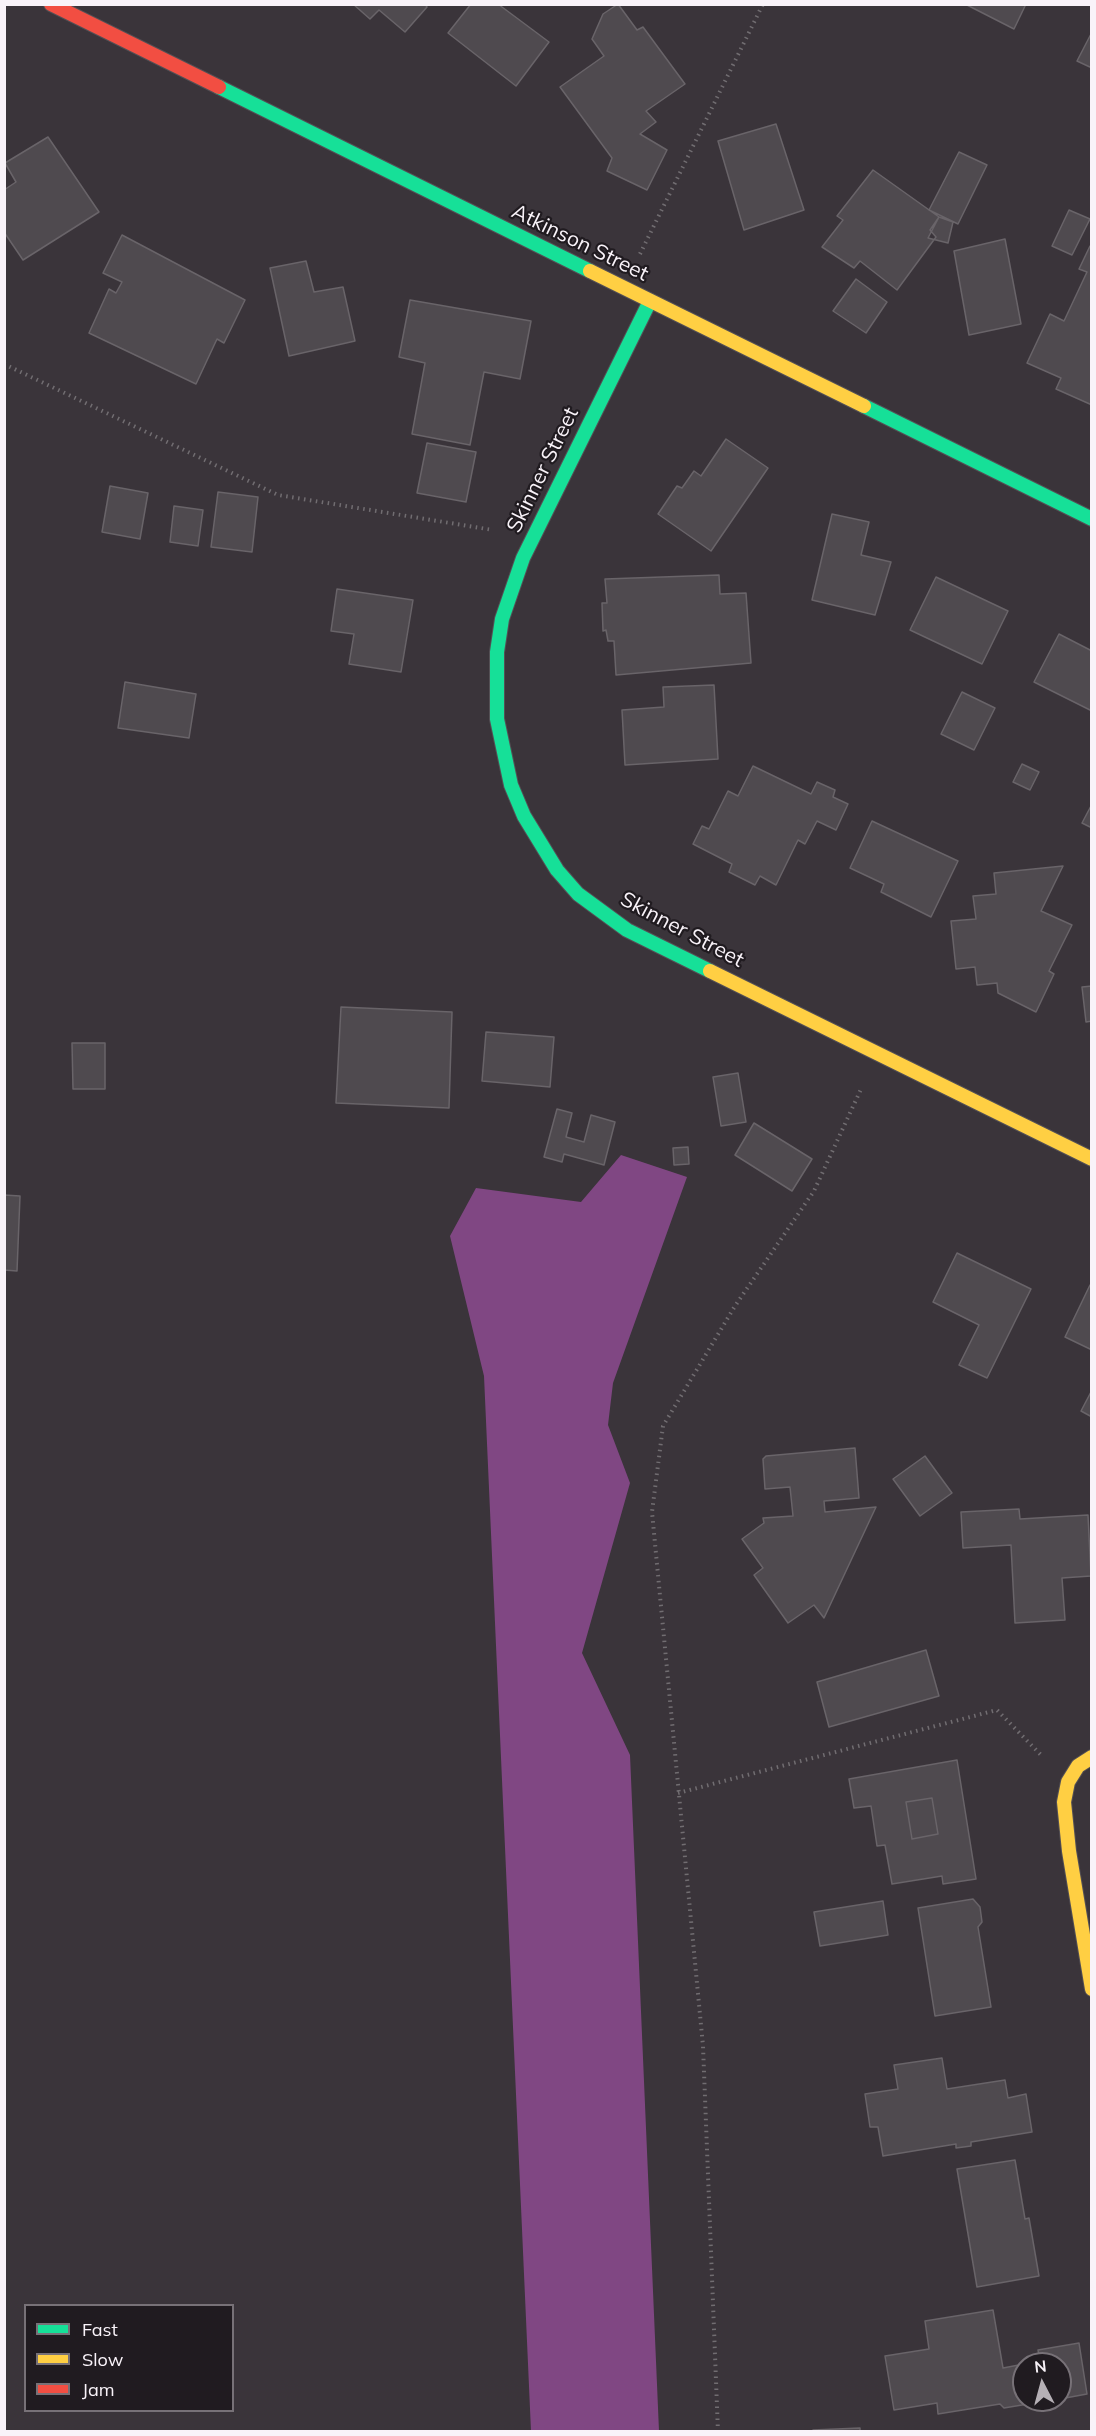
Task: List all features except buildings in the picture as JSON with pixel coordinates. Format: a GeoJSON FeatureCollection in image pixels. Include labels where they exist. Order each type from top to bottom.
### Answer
{"type":"FeatureCollection","features":[{"type":"Feature","properties":{"kind":"street","name":"Atkinson Street"},"geometry":{"type":"LineString","coordinates":[[51,4],[1092,519]]}},
{"type":"Feature","properties":{"kind":"street","name":"Skinner Street"},"geometry":{"type":"LineString","coordinates":[[650,301],[523,558],[502,619],[497,652],[497,719],[511,785],[524,816],[558,870],[578,894],[627,930],[1092,1159]]}},
{"type":"Feature","properties":{"kind":"street"},"geometry":{"type":"LineString","coordinates":[[1092,1756],[1078,1766],[1068,1782],[1065,1802],[1068,1851],[1092,1989]]}},
{"type":"Feature","properties":{"kind":"path"},"geometry":{"type":"LineString","coordinates":[[624,288],[763,4]]}},
{"type":"Feature","properties":{"kind":"path"},"geometry":{"type":"LineString","coordinates":[[4,364],[278,495],[533,537]]}},
{"type":"Feature","properties":{"kind":"path"},"geometry":{"type":"LineString","coordinates":[[718,2432],[703,2046],[652,1512],[663,1426],[735,1306],[814,1191],[878,1054]]}},
{"type":"Feature","properties":{"kind":"path"},"geometry":{"type":"LineString","coordinates":[[678,1793],[998,1710],[1068,1782]]}},
{"type":"Feature","properties":{"kind":"shaded area"},"geometry":{"type":"Polygon","coordinates":[[[621,1155],[687,1177],[613,1383],[608,1425],[630,1483],[582,1653],[630,1755],[659,2431],[531,2431],[484,1376],[450,1236],[476,1188],[581,1202],[621,1155]]]}},
{"type":"Feature","properties":{"kind":"traffic: fast"},"geometry":{"type":"LineString","coordinates":[[219,87],[590,271]]}},
{"type":"Feature","properties":{"kind":"traffic: fast"},"geometry":{"type":"LineString","coordinates":[[650,301],[523,558],[502,619],[497,652],[497,719],[511,785],[524,816],[557,870],[578,894],[627,930],[710,971]]}},
{"type":"Feature","properties":{"kind":"traffic: fast"},"geometry":{"type":"LineString","coordinates":[[864,406],[1092,519]]}},
{"type":"Feature","properties":{"kind":"traffic: slow"},"geometry":{"type":"LineString","coordinates":[[590,271],[864,406]]}},
{"type":"Feature","properties":{"kind":"traffic: slow"},"geometry":{"type":"LineString","coordinates":[[710,971],[1092,1159]]}},
{"type":"Feature","properties":{"kind":"traffic: slow"},"geometry":{"type":"LineString","coordinates":[[1092,1757],[1078,1766],[1068,1782],[1064,1802],[1069,1851],[1092,1989]]}},
{"type":"Feature","properties":{"kind":"traffic: jam"},"geometry":{"type":"LineString","coordinates":[[51,4],[219,87]]}}]}
